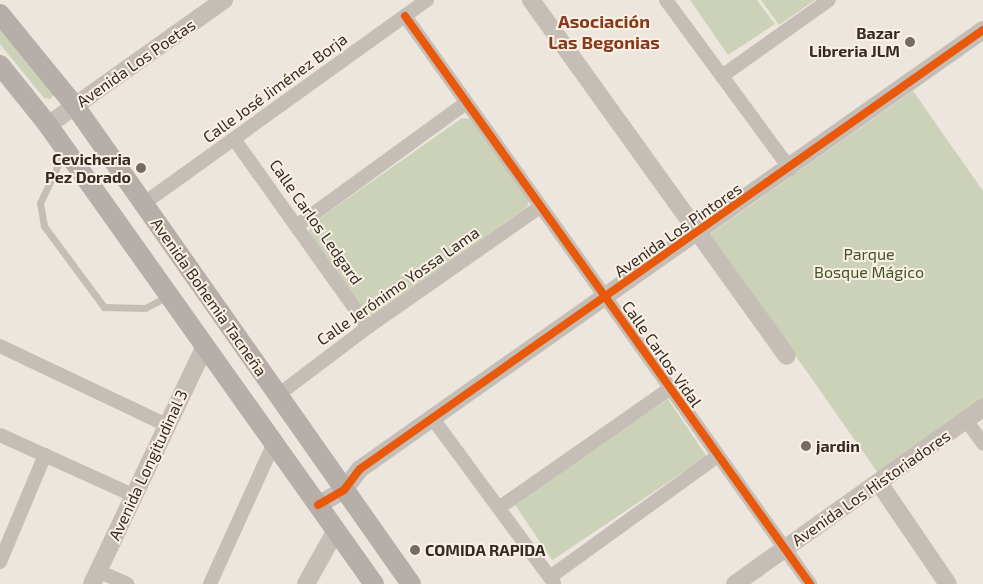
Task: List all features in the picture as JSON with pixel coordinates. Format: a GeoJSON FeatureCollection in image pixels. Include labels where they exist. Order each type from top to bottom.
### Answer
{"type":"FeatureCollection","features":[{"type":"Feature","properties":{"kind":"main road","name":"Avenida Bohemia Tacneña"},"geometry":{"type":"LineString","coordinates":[[0,14],[75,106],[411,584]]}},
{"type":"Feature","properties":{"kind":"main road","name":"Avenida Bohemia Tacneña"},"geometry":{"type":"LineString","coordinates":[[0,65],[48,125],[374,584]]}},
{"type":"Feature","properties":{"kind":"street","name":"Avenida Los Poetas"},"geometry":{"type":"LineString","coordinates":[[48,125],[224,0]]}},
{"type":"Feature","properties":{"kind":"street","name":"Calle José Jiménez Borja"},"geometry":{"type":"LineString","coordinates":[[143,204],[427,0]]}},
{"type":"Feature","properties":{"kind":"street"},"geometry":{"type":"LineString","coordinates":[[532,0],[787,356]]}},
{"type":"Feature","properties":{"kind":"street"},"geometry":{"type":"LineString","coordinates":[[666,0],[790,169]]}},
{"type":"Feature","properties":{"kind":"street"},"geometry":{"type":"LineString","coordinates":[[722,76],[829,0]]}},
{"type":"Feature","properties":{"kind":"street","name":"Calle Carlos Vidal"},"geometry":{"type":"LineString","coordinates":[[404,16],[810,584]]}},
{"type":"Feature","properties":{"kind":"street","name":"Avenida Los Pintores"},"geometry":{"type":"LineString","coordinates":[[318,505],[344,490],[360,469],[790,169],[983,30]]}},
{"type":"Feature","properties":{"kind":"street"},"geometry":{"type":"LineString","coordinates":[[298,225],[466,103]]}},
{"type":"Feature","properties":{"kind":"street","name":"Calle Carlos Ledgard"},"geometry":{"type":"LineString","coordinates":[[234,139],[298,225],[368,327]]}},
{"type":"Feature","properties":{"kind":"street","name":"Calle Jerónimo Yossa Lama"},"geometry":{"type":"LineString","coordinates":[[278,395],[368,327],[540,207]]}},
{"type":"Feature","properties":{"kind":"street"},"geometry":{"type":"LineString","coordinates":[[0,346],[166,425]]}},
{"type":"Feature","properties":{"kind":"street","name":"Avenida Longitudinal 3"},"geometry":{"type":"LineString","coordinates":[[95,577],[205,346]]}},
{"type":"Feature","properties":{"kind":"street"},"geometry":{"type":"LineString","coordinates":[[500,507],[669,389]]}},
{"type":"Feature","properties":{"kind":"street","name":"Avenida Los Historiadores"},"geometry":{"type":"LineString","coordinates":[[735,584],[983,408]]}},
{"type":"Feature","properties":{"kind":"street"},"geometry":{"type":"LineString","coordinates":[[433,419],[500,507],[552,580],[718,456]]}},
{"type":"Feature","properties":{"kind":"street"},"geometry":{"type":"LineString","coordinates":[[966,420],[983,443]]}},
{"type":"Feature","properties":{"kind":"street"},"geometry":{"type":"LineString","coordinates":[[0,435],[133,495]]}},
{"type":"Feature","properties":{"kind":"street"},"geometry":{"type":"LineString","coordinates":[[210,584],[274,443]]}},
{"type":"Feature","properties":{"kind":"street"},"geometry":{"type":"LineString","coordinates":[[0,562],[45,455]]}},
{"type":"Feature","properties":{"kind":"street"},"geometry":{"type":"LineString","coordinates":[[878,483],[948,584]]}},
{"type":"Feature","properties":{"kind":"street"},"geometry":{"type":"LineString","coordinates":[[306,584],[336,530]]}},
{"type":"Feature","properties":{"kind":"street"},"geometry":{"type":"LineString","coordinates":[[95,577],[127,584]]}},
{"type":"Feature","properties":{"kind":"lane"},"geometry":{"type":"LineString","coordinates":[[65,149],[40,203],[44,226],[104,307],[145,308],[170,296]]}},
{"type":"Feature","properties":{"kind":"green space"},"geometry":{"type":"Polygon","coordinates":[[[690,0],[757,0],[775,24],[728,55],[690,0]]]}},
{"type":"Feature","properties":{"kind":"green space"},"geometry":{"type":"Polygon","coordinates":[[[761,0],[815,0],[779,25],[761,0]]]}},
{"type":"Feature","properties":{"kind":"green space"},"geometry":{"type":"Polygon","coordinates":[[[0,20],[55,94],[50,99],[44,98],[0,44],[0,20]]]}},
{"type":"Feature","properties":{"kind":"green space","name":"Parque Bosque Mágico"},"geometry":{"type":"Polygon","coordinates":[[[913,91],[983,191],[983,399],[878,473],[710,234],[913,91]]]}},
{"type":"Feature","properties":{"kind":"green space"},"geometry":{"type":"Polygon","coordinates":[[[462,118],[470,119],[529,201],[527,207],[374,316],[367,316],[309,233],[310,225],[462,118]]]}},
{"type":"Feature","properties":{"kind":"green space"},"geometry":{"type":"Polygon","coordinates":[[[668,399],[707,456],[552,560],[514,503],[668,399]]]}},
{"type":"Feature","properties":{"kind":"cycle path"},"geometry":{"type":"LineString","coordinates":[[405,16],[810,584]]}},
{"type":"Feature","properties":{"kind":"cycle path"},"geometry":{"type":"LineString","coordinates":[[318,505],[344,490],[360,469],[983,30]]}},
{"type":"Feature","properties":{"kind":"place","name":"Bazar Libreria JLM"},"geometry":{"type":"Point","coordinates":[910,42]}},
{"type":"Feature","properties":{"kind":"place","name":"Cevicheria Pez Dorado"},"geometry":{"type":"Point","coordinates":[141,168]}},
{"type":"Feature","properties":{"kind":"place","name":"jardin"},"geometry":{"type":"Point","coordinates":[806,446]}},
{"type":"Feature","properties":{"kind":"place","name":"COMIDA RAPIDA"},"geometry":{"type":"Point","coordinates":[415,550]}},
{"type":"Feature","properties":{"kind":"district","name":"Asociación Las Begonias"},"geometry":{"type":"Point","coordinates":[604,32]}}]}
